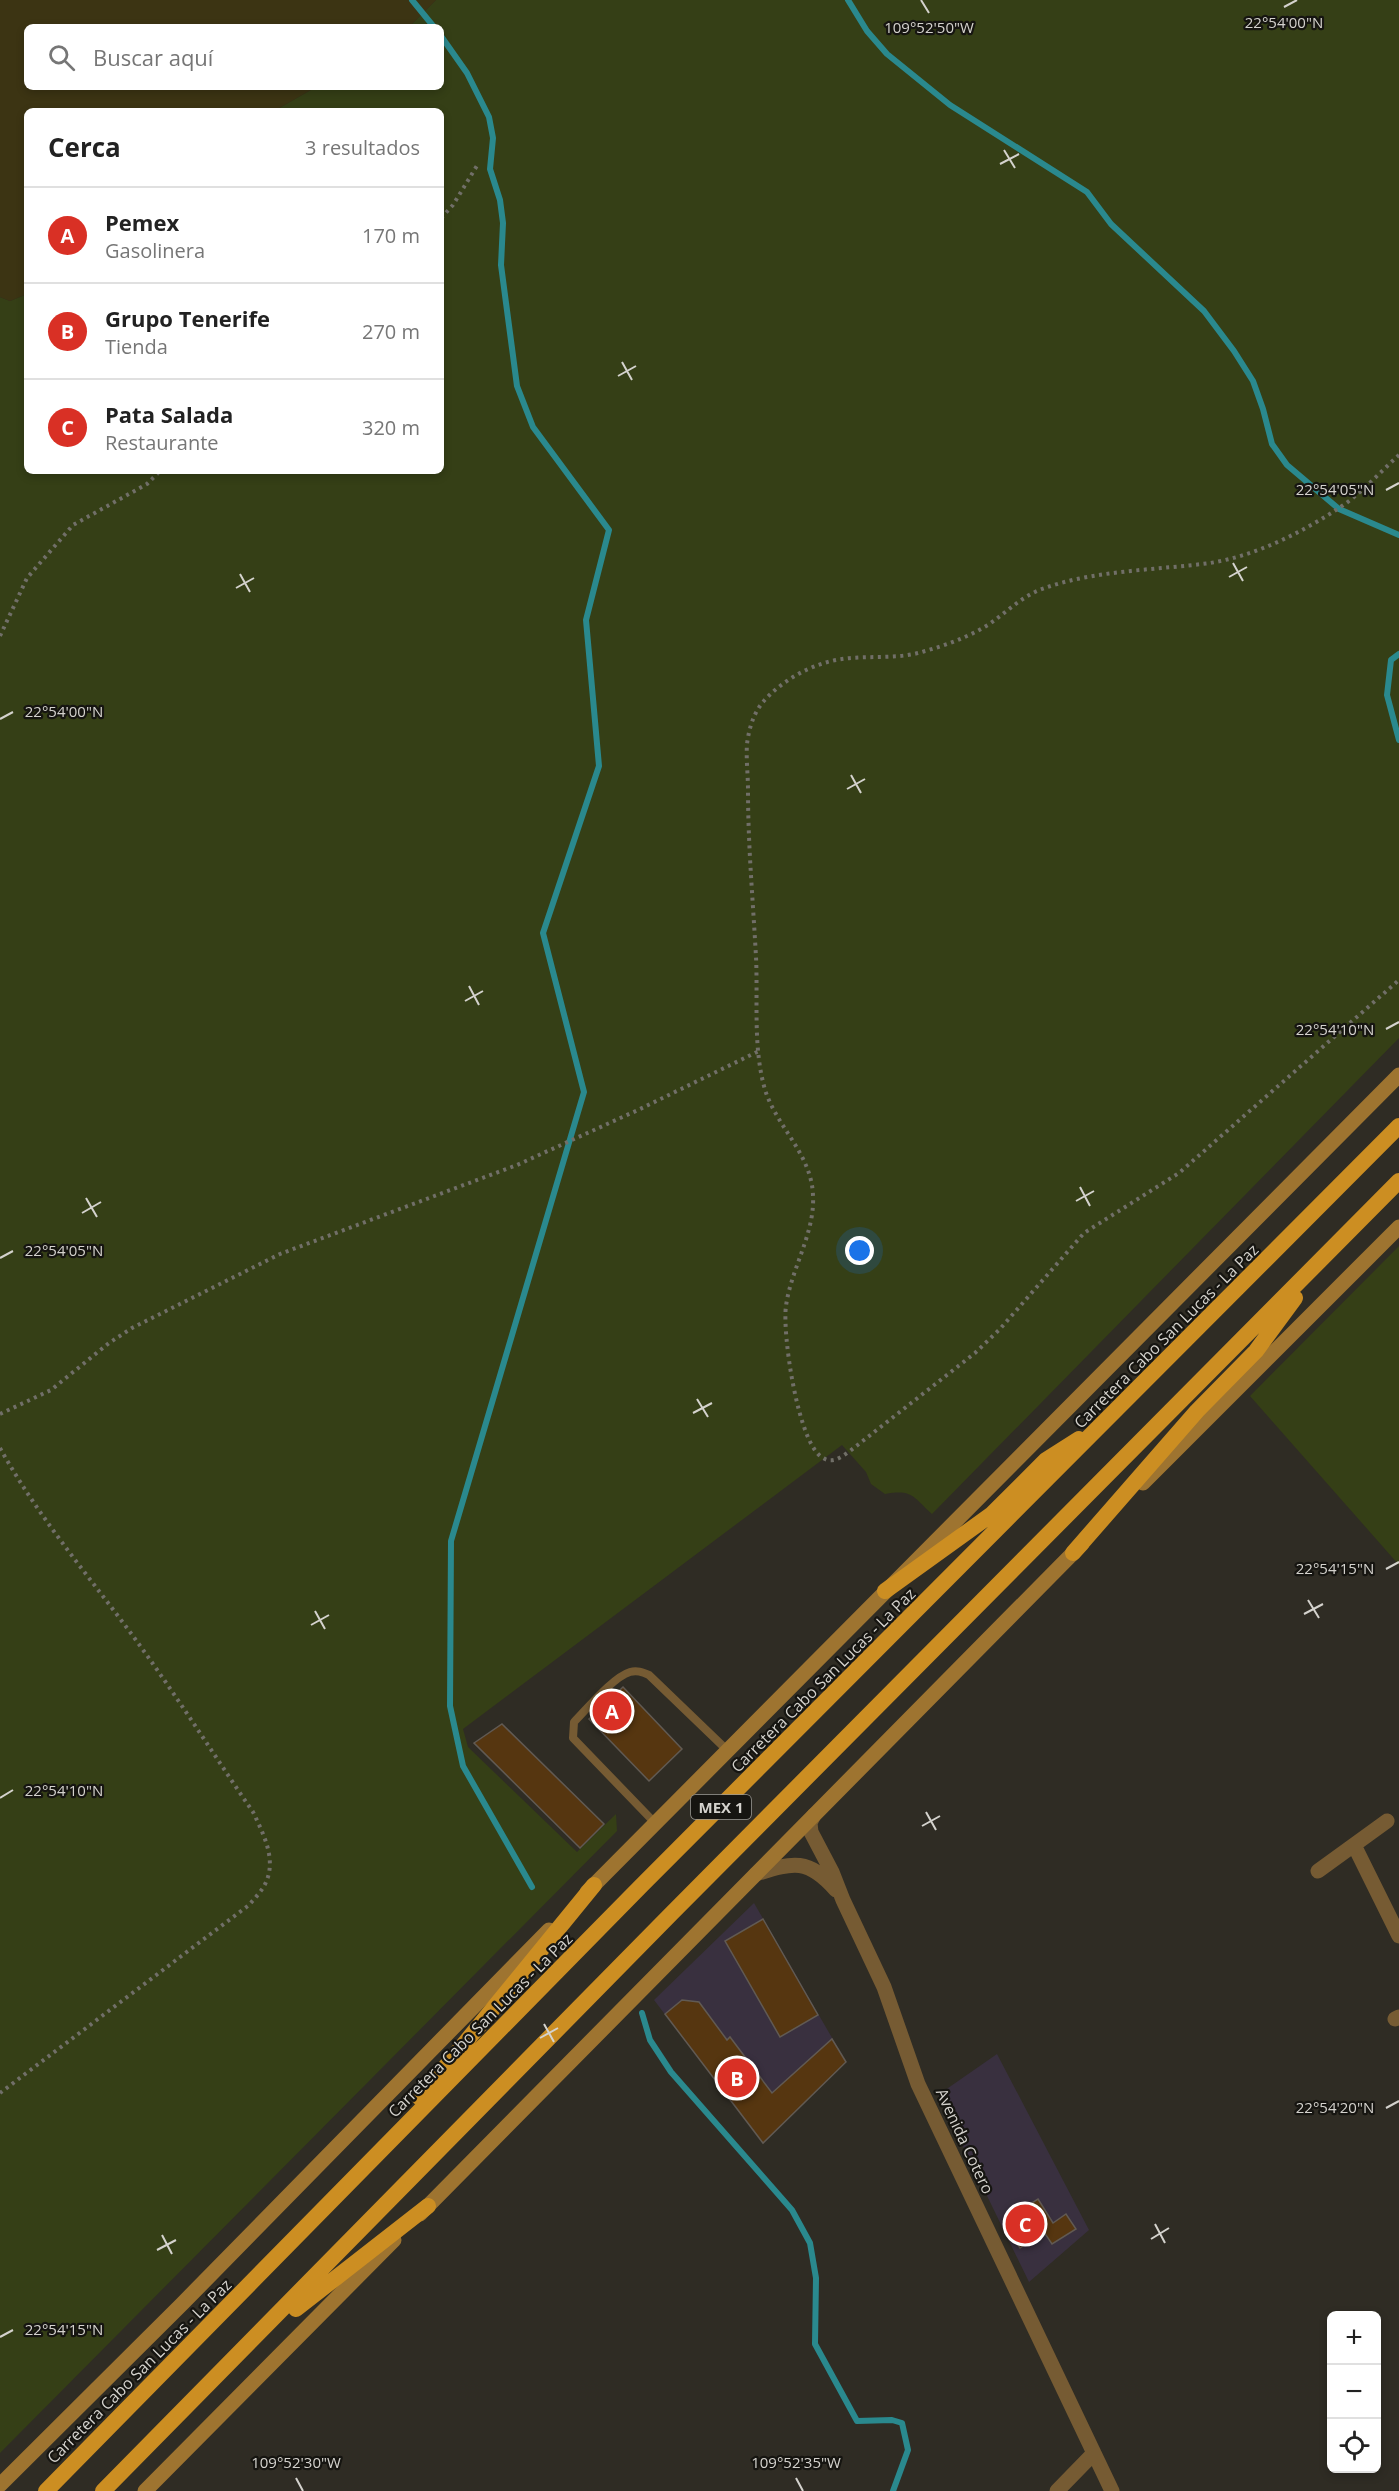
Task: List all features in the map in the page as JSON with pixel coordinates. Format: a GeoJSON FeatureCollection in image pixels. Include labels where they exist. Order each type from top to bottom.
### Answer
{"type":"FeatureCollection","features":[{"type":"Feature","properties":{"kind":"highway","name":"Carretera Cabo San Lucas - La Paz"},"geometry":{"type":"LineString","coordinates":[[46,2491],[642,1886],[1399,1126]]}},
{"type":"Feature","properties":{"kind":"highway","name":"MEX 1"},"geometry":{"type":"LineString","coordinates":[[103,2491],[684,1901],[1399,1182]]}},
{"type":"Feature","properties":{"kind":"highway"},"geometry":{"type":"LineString","coordinates":[[1073,1553],[1197,1411],[1256,1351],[1334,1246]]}},
{"type":"Feature","properties":{"kind":"highway"},"geometry":{"type":"LineString","coordinates":[[885,1591],[992,1514],[1046,1460],[1105,1423]]}},
{"type":"Feature","properties":{"kind":"highway"},"geometry":{"type":"LineString","coordinates":[[356,2177],[594,1884]]}},
{"type":"Feature","properties":{"kind":"highway"},"geometry":{"type":"LineString","coordinates":[[243,2350],[428,2206]]}},
{"type":"Feature","properties":{"kind":"main road"},"geometry":{"type":"LineString","coordinates":[[0,2485],[1399,1075]]}},
{"type":"Feature","properties":{"kind":"main road"},"geometry":{"type":"LineString","coordinates":[[145,2491],[1073,1553],[1399,1227]]}},
{"type":"Feature","properties":{"kind":"street"},"geometry":{"type":"LineString","coordinates":[[814,1815],[810,1823],[811,1832],[832,1872],[843,1900]]}},
{"type":"Feature","properties":{"kind":"street"},"geometry":{"type":"LineString","coordinates":[[1318,1870],[1387,1821]]}},
{"type":"Feature","properties":{"kind":"street"},"geometry":{"type":"LineString","coordinates":[[1354,1845],[1399,1936]]}},
{"type":"Feature","properties":{"kind":"street"},"geometry":{"type":"LineString","coordinates":[[756,1874],[788,1864],[806,1866],[824,1877],[843,1900]]}},
{"type":"Feature","properties":{"kind":"street","name":"Avenida Cotero"},"geometry":{"type":"LineString","coordinates":[[843,1900],[884,1987],[918,2084],[932,2116],[1112,2491]]}},
{"type":"Feature","properties":{"kind":"street"},"geometry":{"type":"LineString","coordinates":[[1057,2491],[1094,2452]]}},
{"type":"Feature","properties":{"kind":"lane"},"geometry":{"type":"LineString","coordinates":[[655,1823],[573,1738],[574,1722],[607,1689],[629,1672],[639,1671],[649,1675],[728,1751]]}},
{"type":"Feature","properties":{"kind":"path"},"geometry":{"type":"LineString","coordinates":[[444,215],[453,205],[478,164]]}},
{"type":"Feature","properties":{"kind":"path"},"geometry":{"type":"LineString","coordinates":[[1399,455],[1339,509],[1268,547],[1214,562],[1155,568],[1045,588],[1025,596],[971,635],[921,653],[822,663],[789,679],[772,692],[759,707],[752,721],[747,743],[748,854],[756,955],[759,1051],[765,1089],[811,1175],[814,1199],[808,1228],[790,1281],[785,1310],[788,1353],[803,1427],[819,1456],[827,1460],[837,1459],[975,1353],[1000,1329],[1084,1233],[1179,1173],[1399,980]]}},
{"type":"Feature","properties":{"kind":"path"},"geometry":{"type":"LineString","coordinates":[[0,636],[27,578],[73,525],[147,484],[157,474]]}},
{"type":"Feature","properties":{"kind":"path"},"geometry":{"type":"LineString","coordinates":[[0,1414],[51,1390],[109,1343],[132,1328],[279,1254],[517,1165],[628,1115],[759,1051]]}},
{"type":"Feature","properties":{"kind":"path"},"geometry":{"type":"LineString","coordinates":[[0,1448],[21,1487],[46,1523],[122,1622],[253,1812],[266,1839],[270,1860],[265,1885],[249,1905],[0,2093]]}},
{"type":"Feature","properties":{"kind":"shaded area"},"geometry":{"type":"Polygon","coordinates":[[[754,1903],[846,2062],[763,2143],[654,2000],[754,1903]]]}},
{"type":"Feature","properties":{"kind":"shaded area"},"geometry":{"type":"Polygon","coordinates":[[[997,2054],[1089,2230],[1029,2282],[938,2095],[997,2054]]]}},
{"type":"Feature","properties":{"kind":"green space"},"geometry":{"type":"Polygon","coordinates":[[[436,0],[1399,0],[1399,1038],[932,1514],[912,1496],[901,1493],[885,1494],[871,1484],[866,1472],[842,1445],[463,1729],[468,1747],[577,1852],[616,1814],[617,1831],[0,2453],[0,297],[10,301],[24,295],[24,474],[444,474],[444,108],[279,108],[311,90],[444,90],[444,24],[412,24],[436,0]]]}},
{"type":"Feature","properties":{"kind":"green space"},"geometry":{"type":"Polygon","coordinates":[[[1399,1246],[1399,1565],[1250,1396],[1399,1246]]]}},
{"type":"Feature","properties":{"kind":"sand"},"geometry":{"type":"Polygon","coordinates":[[[0,0],[436,0],[412,24],[24,24],[24,90],[311,90],[279,108],[24,108],[24,295],[10,301],[0,297],[0,0]]]}},
{"type":"Feature","properties":{"kind":"building"},"geometry":{"type":"Polygon","coordinates":[[[623,1687],[682,1749],[649,1781],[589,1719],[623,1687]]]}},
{"type":"Feature","properties":{"kind":"building"},"geometry":{"type":"Polygon","coordinates":[[[502,1724],[604,1824],[580,1848],[474,1743],[502,1724]]]}},
{"type":"Feature","properties":{"kind":"building"},"geometry":{"type":"Polygon","coordinates":[[[763,1919],[818,2015],[780,2037],[725,1941],[763,1919]]]}},
{"type":"Feature","properties":{"kind":"building"},"geometry":{"type":"Polygon","coordinates":[[[682,2000],[699,2002],[727,2040],[730,2037],[772,2093],[832,2039],[846,2062],[763,2143],[665,2014],[682,2000]]]}},
{"type":"Feature","properties":{"kind":"building"},"geometry":{"type":"Polygon","coordinates":[[[1038,2199],[1053,2223],[1066,2214],[1076,2229],[1052,2244],[1044,2232],[1020,2248],[1003,2221],[1038,2199]]]}},
{"type":"Feature","properties":{"kind":"waterway"},"geometry":{"type":"LineString","coordinates":[[412,0],[432,24]]}},
{"type":"Feature","properties":{"kind":"waterway"},"geometry":{"type":"LineString","coordinates":[[848,0],[867,31],[887,54],[950,105],[1087,192],[1111,224],[1204,311],[1234,351],[1253,381],[1272,444],[1287,465],[1339,509],[1399,535]]}},
{"type":"Feature","properties":{"kind":"waterway"},"geometry":{"type":"LineString","coordinates":[[444,40],[467,73],[489,117],[493,138],[490,169],[500,200],[503,223],[501,265],[517,386],[533,427],[609,530],[586,620],[599,766],[543,933],[584,1092],[451,1541],[450,1706],[463,1766],[532,1887]]}},
{"type":"Feature","properties":{"kind":"waterway"},"geometry":{"type":"LineString","coordinates":[[1399,654],[1391,660],[1387,695],[1399,740]]}},
{"type":"Feature","properties":{"kind":"waterway"},"geometry":{"type":"LineString","coordinates":[[642,2013],[650,2040],[671,2072],[792,2210],[810,2243],[816,2278],[815,2344],[857,2421],[892,2420],[902,2423],[908,2450],[893,2491]]}},
{"type":"Feature","properties":{"kind":"place","name":"Pemex"},"geometry":{"type":"Point","coordinates":[612,1711]}},
{"type":"Feature","properties":{"kind":"place","name":"Grupo Tenerife"},"geometry":{"type":"Point","coordinates":[737,2078]}},
{"type":"Feature","properties":{"kind":"place","name":"Pata Salada"},"geometry":{"type":"Point","coordinates":[1025,2224]}}]}
